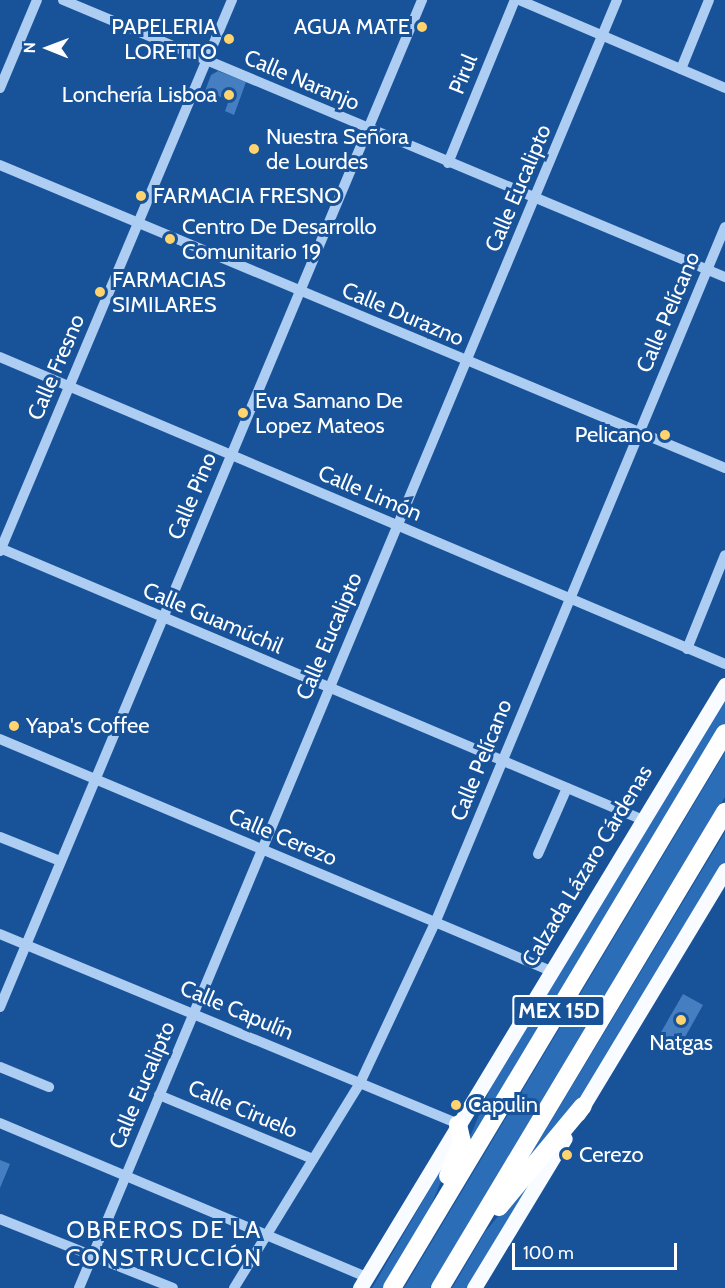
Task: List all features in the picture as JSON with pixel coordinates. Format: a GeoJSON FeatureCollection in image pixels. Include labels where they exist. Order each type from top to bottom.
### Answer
{"type":"FeatureCollection","features":[{"type":"Feature","properties":{"kind":"highway","name":"MEX 15D"},"geometry":{"type":"LineString","coordinates":[[392,1288],[725,733]]}},
{"type":"Feature","properties":{"kind":"highway","name":"MEX 15D"},"geometry":{"type":"LineString","coordinates":[[440,1288],[725,812]]}},
{"type":"Feature","properties":{"kind":"highway"},"geometry":{"type":"LineString","coordinates":[[463,1250],[584,1106]]}},
{"type":"Feature","properties":{"kind":"highway"},"geometry":{"type":"LineString","coordinates":[[423,1236],[462,1143],[458,1124]]}},
{"type":"Feature","properties":{"kind":"main road","name":"Calzada Lázaro Cárdenas"},"geometry":{"type":"LineString","coordinates":[[363,1283],[725,685]]}},
{"type":"Feature","properties":{"kind":"main road"},"geometry":{"type":"LineString","coordinates":[[474,1288],[725,870]]}},
{"type":"Feature","properties":{"kind":"street"},"geometry":{"type":"LineString","coordinates":[[0,88],[37,0]]}},
{"type":"Feature","properties":{"kind":"street","name":"Calle Naranjo"},"geometry":{"type":"LineString","coordinates":[[63,0],[725,277]]}},
{"type":"Feature","properties":{"kind":"street","name":"Calle Fresno"},"geometry":{"type":"LineString","coordinates":[[0,549],[232,0]]}},
{"type":"Feature","properties":{"kind":"street","name":"Calle Pino"},"geometry":{"type":"LineString","coordinates":[[0,1007],[422,0]]}},
{"type":"Feature","properties":{"kind":"street"},"geometry":{"type":"LineString","coordinates":[[517,0],[725,88]]}},
{"type":"Feature","properties":{"kind":"street","name":"Pirul"},"geometry":{"type":"LineString","coordinates":[[448,163],[517,0]]}},
{"type":"Feature","properties":{"kind":"street","name":"Calle Eucalipto"},"geometry":{"type":"LineString","coordinates":[[79,1288],[617,0]]}},
{"type":"Feature","properties":{"kind":"street"},"geometry":{"type":"LineString","coordinates":[[681,69],[709,0]]}},
{"type":"Feature","properties":{"kind":"street","name":"Calle Durazno"},"geometry":{"type":"LineString","coordinates":[[0,165],[136,224],[725,468]]}},
{"type":"Feature","properties":{"kind":"street","name":"Calle Pelícano"},"geometry":{"type":"LineString","coordinates":[[234,1288],[360,1083],[435,923],[568,597],[725,227]]}},
{"type":"Feature","properties":{"kind":"street","name":"Calle Limón"},"geometry":{"type":"LineString","coordinates":[[0,357],[725,664]]}},
{"type":"Feature","properties":{"kind":"street","name":"Calle Guamúchil"},"geometry":{"type":"LineString","coordinates":[[0,549],[643,820]]}},
{"type":"Feature","properties":{"kind":"street"},"geometry":{"type":"LineString","coordinates":[[687,649],[725,555]]}},
{"type":"Feature","properties":{"kind":"street","name":"Calle Cerezo"},"geometry":{"type":"LineString","coordinates":[[0,739],[551,971]]}},
{"type":"Feature","properties":{"kind":"street"},"geometry":{"type":"LineString","coordinates":[[538,854],[567,788]]}},
{"type":"Feature","properties":{"kind":"street"},"geometry":{"type":"LineString","coordinates":[[0,837],[60,861]]}},
{"type":"Feature","properties":{"kind":"street","name":"Calle Capulín"},"geometry":{"type":"LineString","coordinates":[[0,934],[458,1124]]}},
{"type":"Feature","properties":{"kind":"street"},"geometry":{"type":"LineString","coordinates":[[0,1067],[49,1088]]}},
{"type":"Feature","properties":{"kind":"street","name":"Calle Ciruelo"},"geometry":{"type":"LineString","coordinates":[[159,1095],[313,1160]]}},
{"type":"Feature","properties":{"kind":"street"},"geometry":{"type":"LineString","coordinates":[[0,1123],[265,1235],[363,1283]]}},
{"type":"Feature","properties":{"kind":"street"},"geometry":{"type":"LineString","coordinates":[[0,1219],[173,1288]]}},
{"type":"Feature","properties":{"kind":"shaded area"},"geometry":{"type":"Polygon","coordinates":[[[725,696],[725,727],[451,1182],[490,1089],[725,696]]]}},
{"type":"Feature","properties":{"kind":"shaded area"},"geometry":{"type":"Polygon","coordinates":[[[725,752],[725,797],[430,1288],[404,1288],[725,752]]]}},
{"type":"Feature","properties":{"kind":"shaded area"},"geometry":{"type":"Polygon","coordinates":[[[725,832],[725,862],[579,1105],[519,1174],[725,832]]]}},
{"type":"Feature","properties":{"kind":"shaded area"},"geometry":{"type":"Polygon","coordinates":[[[458,1141],[419,1234],[386,1288],[372,1288],[458,1141]]]}},
{"type":"Feature","properties":{"kind":"shaded area"},"geometry":{"type":"Polygon","coordinates":[[[544,1161],[468,1288],[452,1288],[485,1232],[544,1161]]]}},
{"type":"Feature","properties":{"kind":"building","name":"Lonchería Lisboa"},"geometry":{"type":"Polygon","coordinates":[[[218,71],[246,82],[234,115],[225,111],[229,100],[205,91],[211,75],[218,71]]]}},
{"type":"Feature","properties":{"kind":"building","name":"Natgas"},"geometry":{"type":"Polygon","coordinates":[[[683,994],[703,1005],[680,1046],[660,1034],[683,994]]]}},
{"type":"Feature","properties":{"kind":"building"},"geometry":{"type":"Polygon","coordinates":[[[0,1160],[10,1164],[0,1188],[0,1160]]]}},
{"type":"Feature","properties":{"kind":"place","name":"AGUA MATE"},"geometry":{"type":"Point","coordinates":[422,27]}},
{"type":"Feature","properties":{"kind":"place","name":"PAPELERIA LORETTO"},"geometry":{"type":"Point","coordinates":[229,39]}},
{"type":"Feature","properties":{"kind":"place","name":"Lonchería Lisboa"},"geometry":{"type":"Point","coordinates":[229,95]}},
{"type":"Feature","properties":{"kind":"place","name":"Nuestra Señora de Lourdes"},"geometry":{"type":"Point","coordinates":[254,149]}},
{"type":"Feature","properties":{"kind":"place","name":"FARMACIA FRESNO"},"geometry":{"type":"Point","coordinates":[141,196]}},
{"type":"Feature","properties":{"kind":"place","name":"Centro De Desarrollo Comunitario 19"},"geometry":{"type":"Point","coordinates":[170,239]}},
{"type":"Feature","properties":{"kind":"place","name":"FARMACIAS SIMILARES"},"geometry":{"type":"Point","coordinates":[100,292]}},
{"type":"Feature","properties":{"kind":"place","name":"Eva Samano De Lopez Mateos"},"geometry":{"type":"Point","coordinates":[243,413]}},
{"type":"Feature","properties":{"kind":"place","name":"Pelicano"},"geometry":{"type":"Point","coordinates":[665,435]}},
{"type":"Feature","properties":{"kind":"place","name":"Yapa's Coffee"},"geometry":{"type":"Point","coordinates":[14,726]}},
{"type":"Feature","properties":{"kind":"place","name":"Natgas"},"geometry":{"type":"Point","coordinates":[681,1020]}},
{"type":"Feature","properties":{"kind":"place","name":"Capulin"},"geometry":{"type":"Point","coordinates":[456,1105]}},
{"type":"Feature","properties":{"kind":"place","name":"Cerezo"},"geometry":{"type":"Point","coordinates":[567,1155]}},
{"type":"Feature","properties":{"kind":"district","name":"OBREROS DE LA CONSTRUCCIÓN"},"geometry":{"type":"Point","coordinates":[164,1244]}}]}
